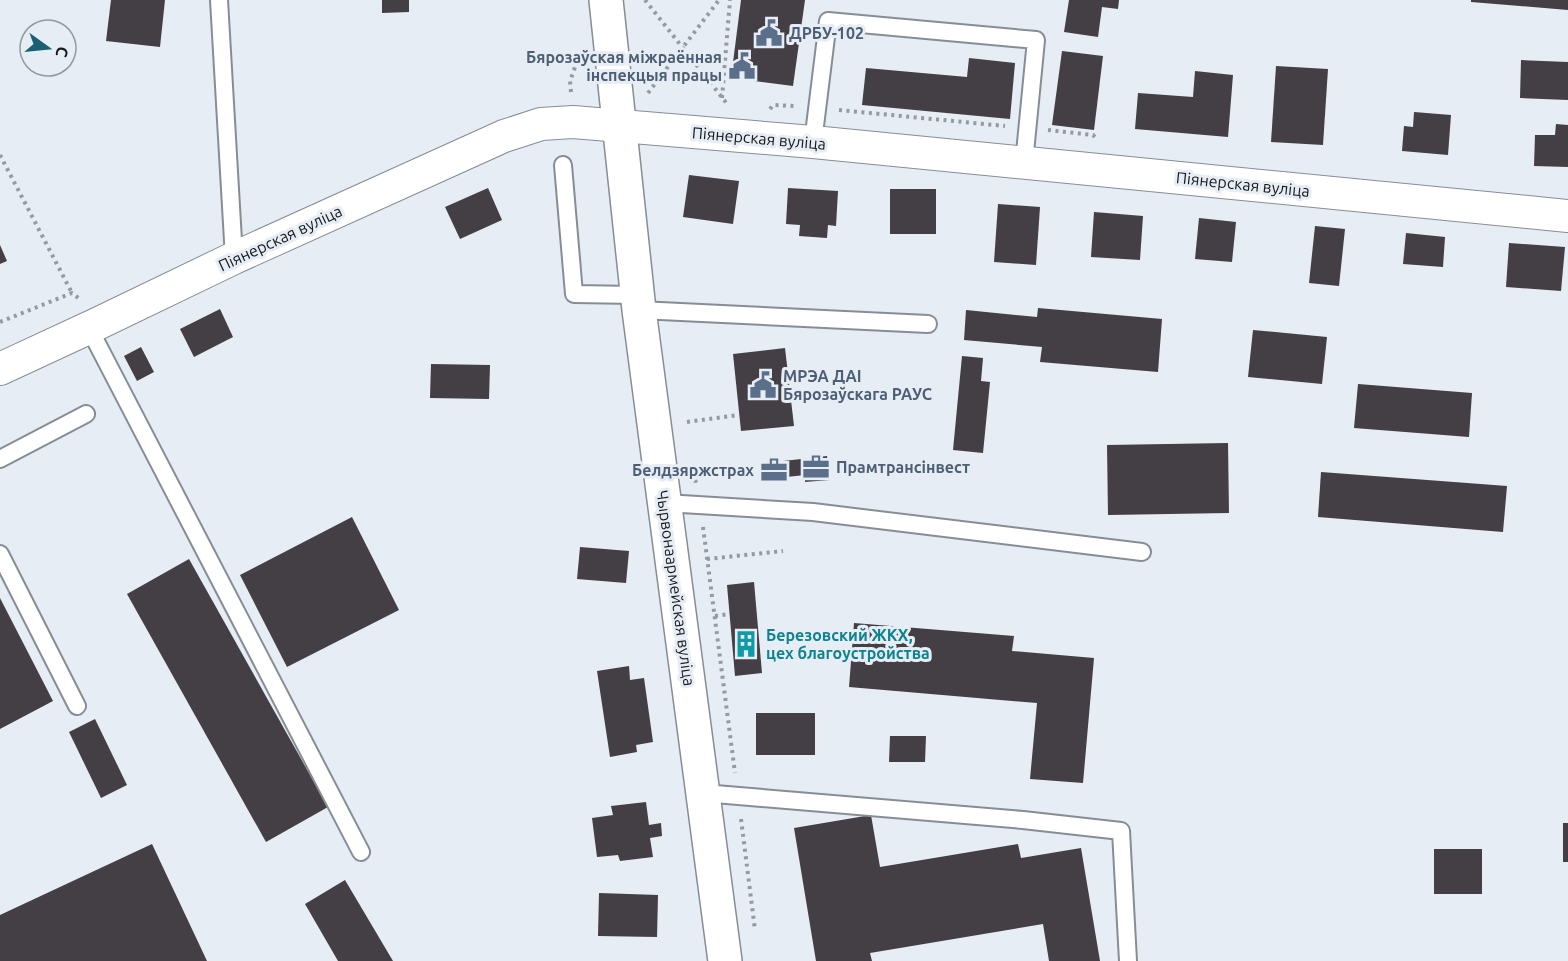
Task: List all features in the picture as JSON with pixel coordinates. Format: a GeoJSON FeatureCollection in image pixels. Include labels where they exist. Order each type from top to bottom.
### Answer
{"type":"FeatureCollection","features":[{"type":"Feature","properties":{"kind":"main road","name":"Чырвонаармейская вуліца"},"geometry":{"type":"LineString","coordinates":[[606,0],[638,302],[725,961]]}},
{"type":"Feature","properties":{"kind":"street","name":"Піянерская вуліца"},"geometry":{"type":"LineString","coordinates":[[0,369],[86,316],[234,258],[504,136],[540,124],[573,122],[619,125],[813,142],[1568,216]]}},
{"type":"Feature","properties":{"kind":"lane"},"geometry":{"type":"LineString","coordinates":[[219,0],[234,258]]}},
{"type":"Feature","properties":{"kind":"lane"},"geometry":{"type":"LineString","coordinates":[[813,142],[828,21],[1036,40],[1024,163]]}},
{"type":"Feature","properties":{"kind":"lane"},"geometry":{"type":"LineString","coordinates":[[563,165],[574,294],[638,302],[927,324]]}},
{"type":"Feature","properties":{"kind":"lane"},"geometry":{"type":"LineString","coordinates":[[86,316],[361,852]]}},
{"type":"Feature","properties":{"kind":"lane"},"geometry":{"type":"LineString","coordinates":[[0,459],[86,414]]}},
{"type":"Feature","properties":{"kind":"lane"},"geometry":{"type":"LineString","coordinates":[[665,503],[813,512],[1142,552]]}},
{"type":"Feature","properties":{"kind":"lane"},"geometry":{"type":"LineString","coordinates":[[0,554],[77,706]]}},
{"type":"Feature","properties":{"kind":"lane"},"geometry":{"type":"LineString","coordinates":[[703,793],[1023,820],[1121,831],[1128,961]]}},
{"type":"Feature","properties":{"kind":"path"},"geometry":{"type":"LineString","coordinates":[[645,0],[728,106]]}},
{"type":"Feature","properties":{"kind":"path"},"geometry":{"type":"LineString","coordinates":[[648,93],[719,0]]}},
{"type":"Feature","properties":{"kind":"path"},"geometry":{"type":"LineString","coordinates":[[722,98],[730,0]]}},
{"type":"Feature","properties":{"kind":"path"},"geometry":{"type":"LineString","coordinates":[[725,66],[732,66]]}},
{"type":"Feature","properties":{"kind":"path"},"geometry":{"type":"LineString","coordinates":[[647,82],[649,101]]}},
{"type":"Feature","properties":{"kind":"path"},"geometry":{"type":"LineString","coordinates":[[768,111],[774,105],[817,108]]}},
{"type":"Feature","properties":{"kind":"path"},"geometry":{"type":"LineString","coordinates":[[0,155],[86,316]]}},
{"type":"Feature","properties":{"kind":"path"},"geometry":{"type":"LineString","coordinates":[[0,322],[72,293]]}},
{"type":"Feature","properties":{"kind":"path"},"geometry":{"type":"LineString","coordinates":[[687,422],[739,415]]}},
{"type":"Feature","properties":{"kind":"path"},"geometry":{"type":"LineString","coordinates":[[699,505],[756,937]]}},
{"type":"Feature","properties":{"kind":"path"},"geometry":{"type":"LineString","coordinates":[[707,559],[783,551]]}},
{"type":"Feature","properties":{"kind":"path"},"geometry":{"type":"LineString","coordinates":[[715,616],[729,615]]}},
{"type":"Feature","properties":{"kind":"building"},"geometry":{"type":"Polygon","coordinates":[[[111,0],[165,0],[160,47],[106,41],[111,0]]]}},
{"type":"Feature","properties":{"kind":"building"},"geometry":{"type":"Polygon","coordinates":[[[382,0],[409,0],[409,12],[382,13],[382,0]]]}},
{"type":"Feature","properties":{"kind":"building","name":"ДРБУ-102"},"geometry":{"type":"Polygon","coordinates":[[[741,0],[805,0],[793,86],[731,78],[741,0]]]}},
{"type":"Feature","properties":{"kind":"building"},"geometry":{"type":"Polygon","coordinates":[[[1069,0],[1119,0],[1118,9],[1102,7],[1098,37],[1064,32],[1069,0]]]}},
{"type":"Feature","properties":{"kind":"building"},"geometry":{"type":"Polygon","coordinates":[[[1471,0],[1568,0],[1568,10],[1471,2],[1471,0]]]}},
{"type":"Feature","properties":{"kind":"building"},"geometry":{"type":"Polygon","coordinates":[[[1062,51],[1103,56],[1094,130],[1052,125],[1062,51]]]}},
{"type":"Feature","properties":{"kind":"building"},"geometry":{"type":"Polygon","coordinates":[[[969,58],[1015,63],[1010,119],[862,105],[866,68],[967,77],[969,58]]]}},
{"type":"Feature","properties":{"kind":"building"},"geometry":{"type":"Polygon","coordinates":[[[1521,60],[1568,62],[1568,100],[1520,98],[1521,60]]]}},
{"type":"Feature","properties":{"kind":"building"},"geometry":{"type":"Polygon","coordinates":[[[1276,66],[1328,69],[1323,145],[1271,142],[1276,66]]]}},
{"type":"Feature","properties":{"kind":"building"},"geometry":{"type":"Polygon","coordinates":[[[1195,71],[1233,75],[1228,137],[1135,129],[1138,93],[1193,97],[1195,71]]]}},
{"type":"Feature","properties":{"kind":"building"},"geometry":{"type":"Polygon","coordinates":[[[1414,112],[1451,115],[1448,155],[1402,151],[1404,126],[1413,127],[1414,112]]]}},
{"type":"Feature","properties":{"kind":"building"},"geometry":{"type":"Polygon","coordinates":[[[1556,124],[1568,125],[1568,167],[1534,166],[1535,135],[1555,135],[1556,124]]]}},
{"type":"Feature","properties":{"kind":"building"},"geometry":{"type":"Polygon","coordinates":[[[689,175],[739,181],[733,224],[683,217],[689,175]]]}},
{"type":"Feature","properties":{"kind":"building"},"geometry":{"type":"Polygon","coordinates":[[[488,188],[502,220],[460,239],[445,207],[488,188]]]}},
{"type":"Feature","properties":{"kind":"building"},"geometry":{"type":"Polygon","coordinates":[[[788,188],[838,191],[836,226],[828,225],[827,238],[799,236],[800,225],[786,224],[788,188]]]}},
{"type":"Feature","properties":{"kind":"building"},"geometry":{"type":"Polygon","coordinates":[[[890,189],[936,189],[936,234],[890,234],[890,189]]]}},
{"type":"Feature","properties":{"kind":"building"},"geometry":{"type":"Polygon","coordinates":[[[998,204],[1040,207],[1036,265],[994,262],[998,204]]]}},
{"type":"Feature","properties":{"kind":"building"},"geometry":{"type":"Polygon","coordinates":[[[1094,212],[1143,216],[1140,260],[1091,257],[1094,212]]]}},
{"type":"Feature","properties":{"kind":"building"},"geometry":{"type":"Polygon","coordinates":[[[1199,218],[1236,222],[1232,262],[1195,259],[1199,218]]]}},
{"type":"Feature","properties":{"kind":"building"},"geometry":{"type":"Polygon","coordinates":[[[1315,226],[1345,229],[1339,286],[1309,283],[1315,226]]]}},
{"type":"Feature","properties":{"kind":"building"},"geometry":{"type":"Polygon","coordinates":[[[1406,233],[1445,237],[1443,267],[1403,264],[1406,233]]]}},
{"type":"Feature","properties":{"kind":"building"},"geometry":{"type":"Polygon","coordinates":[[[1509,243],[1565,247],[1561,291],[1506,287],[1509,243]]]}},
{"type":"Feature","properties":{"kind":"building"},"geometry":{"type":"Polygon","coordinates":[[[0,245],[7,261],[0,264],[0,245]]]}},
{"type":"Feature","properties":{"kind":"building"},"geometry":{"type":"Polygon","coordinates":[[[1038,308],[1162,319],[1158,372],[1040,362],[1042,347],[964,340],[966,310],[1037,317],[1038,308]]]}},
{"type":"Feature","properties":{"kind":"building"},"geometry":{"type":"Polygon","coordinates":[[[220,309],[233,337],[194,357],[180,329],[220,309]]]}},
{"type":"Feature","properties":{"kind":"building"},"geometry":{"type":"Polygon","coordinates":[[[1253,330],[1327,337],[1322,384],[1248,377],[1253,330]]]}},
{"type":"Feature","properties":{"kind":"building"},"geometry":{"type":"Polygon","coordinates":[[[141,347],[154,372],[137,381],[124,356],[141,347]]]}},
{"type":"Feature","properties":{"kind":"building","name":"МРЭА ДАІ Бярозаўскага РАУС"},"geometry":{"type":"Polygon","coordinates":[[[785,348],[794,426],[741,431],[733,354],[785,348]]]}},
{"type":"Feature","properties":{"kind":"building"},"geometry":{"type":"Polygon","coordinates":[[[962,356],[983,358],[981,381],[990,382],[983,453],[953,450],[962,356]]]}},
{"type":"Feature","properties":{"kind":"building"},"geometry":{"type":"Polygon","coordinates":[[[431,364],[490,365],[489,399],[430,398],[431,364]]]}},
{"type":"Feature","properties":{"kind":"building"},"geometry":{"type":"Polygon","coordinates":[[[1358,384],[1472,393],[1469,437],[1354,428],[1358,384]]]}},
{"type":"Feature","properties":{"kind":"building"},"geometry":{"type":"Polygon","coordinates":[[[1228,443],[1229,513],[1108,515],[1107,445],[1228,443]]]}},
{"type":"Feature","properties":{"kind":"building"},"geometry":{"type":"Polygon","coordinates":[[[827,456],[830,480],[805,482],[805,475],[768,479],[766,463],[827,456]]]}},
{"type":"Feature","properties":{"kind":"building"},"geometry":{"type":"Polygon","coordinates":[[[1321,472],[1507,486],[1503,532],[1318,517],[1321,472]]]}},
{"type":"Feature","properties":{"kind":"building"},"geometry":{"type":"Polygon","coordinates":[[[352,517],[399,610],[287,667],[240,575],[352,517]]]}},
{"type":"Feature","properties":{"kind":"building"},"geometry":{"type":"Polygon","coordinates":[[[580,547],[629,551],[626,583],[577,579],[580,547]]]}},
{"type":"Feature","properties":{"kind":"building"},"geometry":{"type":"Polygon","coordinates":[[[189,559],[328,807],[266,842],[127,594],[189,559]]]}},
{"type":"Feature","properties":{"kind":"building","name":"Березовский ЖКХ, цех благоустройства"},"geometry":{"type":"Polygon","coordinates":[[[754,582],[762,673],[735,676],[727,585],[754,582]]]}},
{"type":"Feature","properties":{"kind":"building"},"geometry":{"type":"Polygon","coordinates":[[[0,598],[53,701],[0,729],[0,598]]]}},
{"type":"Feature","properties":{"kind":"building"},"geometry":{"type":"Polygon","coordinates":[[[854,623],[1014,636],[1012,651],[1094,658],[1083,783],[1030,779],[1037,703],[849,687],[854,623]]]}},
{"type":"Feature","properties":{"kind":"building"},"geometry":{"type":"Polygon","coordinates":[[[629,666],[630,680],[644,678],[653,742],[636,745],[637,752],[610,757],[597,671],[629,666]]]}},
{"type":"Feature","properties":{"kind":"building"},"geometry":{"type":"Polygon","coordinates":[[[756,713],[815,713],[815,755],[756,755],[756,713]]]}},
{"type":"Feature","properties":{"kind":"building"},"geometry":{"type":"Polygon","coordinates":[[[95,719],[127,785],[101,798],[69,732],[95,719]]]}},
{"type":"Feature","properties":{"kind":"building"},"geometry":{"type":"Polygon","coordinates":[[[890,736],[926,736],[925,762],[889,762],[890,736]]]}},
{"type":"Feature","properties":{"kind":"building"},"geometry":{"type":"Polygon","coordinates":[[[646,802],[649,825],[661,823],[662,836],[650,838],[653,857],[620,861],[618,855],[597,857],[592,818],[613,815],[611,806],[646,802]]]}},
{"type":"Feature","properties":{"kind":"building"},"geometry":{"type":"Polygon","coordinates":[[[871,815],[880,867],[1018,844],[1021,858],[1081,848],[1100,961],[1049,961],[1043,924],[870,953],[872,961],[816,961],[794,828],[871,815]]]}},
{"type":"Feature","properties":{"kind":"building"},"geometry":{"type":"Polygon","coordinates":[[[1563,823],[1568,823],[1568,862],[1563,862],[1563,823]]]}},
{"type":"Feature","properties":{"kind":"building"},"geometry":{"type":"Polygon","coordinates":[[[152,844],[207,961],[0,961],[0,915],[152,844]]]}},
{"type":"Feature","properties":{"kind":"building"},"geometry":{"type":"Polygon","coordinates":[[[1434,849],[1482,849],[1482,894],[1434,894],[1434,849]]]}},
{"type":"Feature","properties":{"kind":"building"},"geometry":{"type":"Polygon","coordinates":[[[345,880],[393,961],[338,961],[305,904],[345,880]]]}},
{"type":"Feature","properties":{"kind":"building"},"geometry":{"type":"Polygon","coordinates":[[[599,893],[658,895],[657,937],[598,936],[599,893]]]}},
{"type":"Feature","properties":{"kind":"place","name":"ДРБУ-102"},"geometry":{"type":"Point","coordinates":[769,33]}},
{"type":"Feature","properties":{"kind":"place","name":"Бярозаўская міжраённая інспекцыя працы"},"geometry":{"type":"Point","coordinates":[742,66]}},
{"type":"Feature","properties":{"kind":"place","name":"МРЭА ДАІ Бярозаўскага РАУС"},"geometry":{"type":"Point","coordinates":[763,385]}},
{"type":"Feature","properties":{"kind":"place","name":"Прамтрансінвест"},"geometry":{"type":"Point","coordinates":[816,467]}},
{"type":"Feature","properties":{"kind":"place","name":"Белдзяржстрах"},"geometry":{"type":"Point","coordinates":[774,470]}},
{"type":"Feature","properties":{"kind":"place","name":"Березовский ЖКХ, цех благоустройства"},"geometry":{"type":"Point","coordinates":[746,644]}}]}
